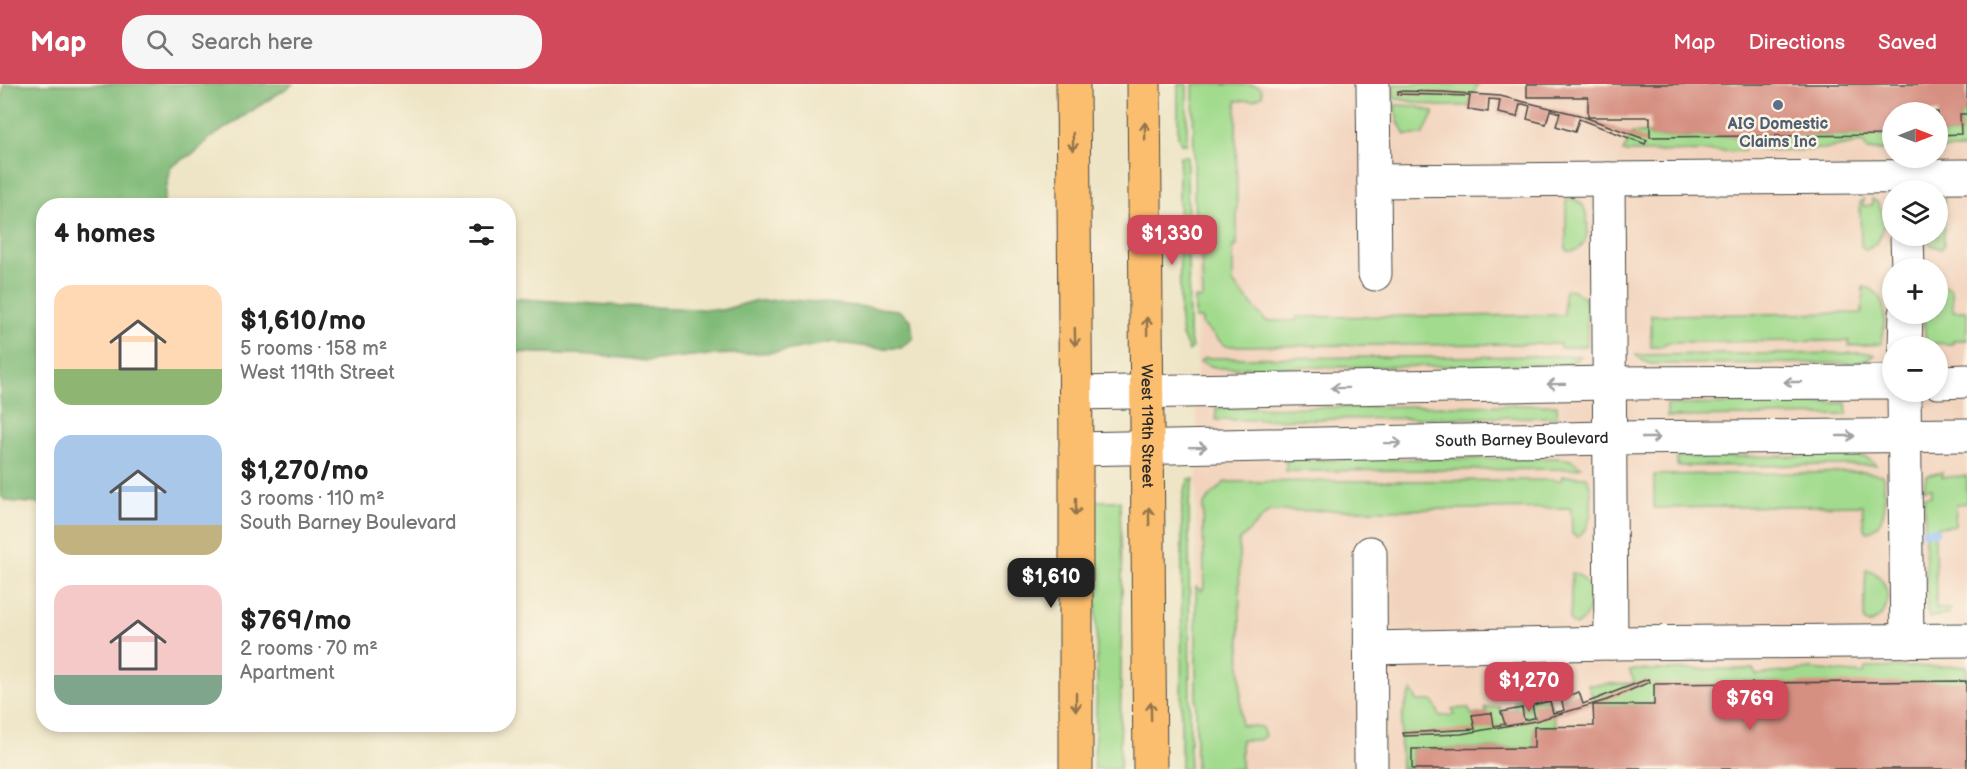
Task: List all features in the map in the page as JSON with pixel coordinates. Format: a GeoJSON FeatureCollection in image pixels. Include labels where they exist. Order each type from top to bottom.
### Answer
{"type":"FeatureCollection","features":[{"type":"Feature","properties":{"kind":"main road"},"geometry":{"type":"LineString","coordinates":[[1073,84],[1076,769]]}},
{"type":"Feature","properties":{"kind":"main road","name":"West 119th Street"},"geometry":{"type":"LineString","coordinates":[[1144,84],[1150,769]]}},
{"type":"Feature","properties":{"kind":"street"},"geometry":{"type":"LineString","coordinates":[[1373,84],[1375,274]]}},
{"type":"Feature","properties":{"kind":"street"},"geometry":{"type":"LineString","coordinates":[[1937,180],[1967,176]]}},
{"type":"Feature","properties":{"kind":"street"},"geometry":{"type":"LineString","coordinates":[[1374,181],[1608,179],[1882,184]]}},
{"type":"Feature","properties":{"kind":"street"},"geometry":{"type":"LineString","coordinates":[[1608,179],[1611,643]]}},
{"type":"Feature","properties":{"kind":"street"},"geometry":{"type":"LineString","coordinates":[[1948,382],[1967,381]]}},
{"type":"Feature","properties":{"kind":"street"},"geometry":{"type":"LineString","coordinates":[[1076,393],[1608,383],[1882,382]]}},
{"type":"Feature","properties":{"kind":"street"},"geometry":{"type":"LineString","coordinates":[[1904,402],[1906,641]]}},
{"type":"Feature","properties":{"kind":"street","name":"South Barney Boulevard"},"geometry":{"type":"LineString","coordinates":[[1076,449],[1608,438],[1967,435]]}},
{"type":"Feature","properties":{"kind":"street"},"geometry":{"type":"LineString","coordinates":[[1370,553],[1371,769]]}},
{"type":"Feature","properties":{"kind":"street"},"geometry":{"type":"LineString","coordinates":[[1370,648],[1967,640]]}},
{"type":"Feature","properties":{"kind":"shaded area"},"geometry":{"type":"Polygon","coordinates":[[[1197,84],[1967,84],[1967,769],[1191,769],[1196,724],[1197,84]]]}},
{"type":"Feature","properties":{"kind":"green space"},"geometry":{"type":"Polygon","coordinates":[[[4,84],[293,84],[210,138],[196,152],[171,166],[164,198],[36,198],[36,503],[6,501],[0,495],[0,109],[4,84]]]}},
{"type":"Feature","properties":{"kind":"green space"},"geometry":{"type":"Polygon","coordinates":[[[1178,84],[1187,84],[1187,144],[1181,144],[1178,136],[1178,84]]]}},
{"type":"Feature","properties":{"kind":"green space"},"geometry":{"type":"Polygon","coordinates":[[[1193,84],[1254,85],[1261,90],[1262,96],[1254,100],[1236,101],[1237,246],[1233,246],[1233,283],[1266,321],[1296,321],[1297,317],[1564,315],[1566,289],[1573,290],[1585,298],[1587,346],[1560,348],[1560,344],[1225,346],[1202,324],[1202,319],[1195,319],[1195,298],[1201,299],[1203,296],[1201,250],[1195,248],[1193,84]]]}},
{"type":"Feature","properties":{"kind":"green space"},"geometry":{"type":"Polygon","coordinates":[[[1393,84],[1478,84],[1468,106],[1436,106],[1394,98],[1393,84]]]}},
{"type":"Feature","properties":{"kind":"green space"},"geometry":{"type":"Polygon","coordinates":[[[1395,105],[1415,106],[1434,112],[1423,135],[1406,135],[1398,122],[1395,105]]]}},
{"type":"Feature","properties":{"kind":"green space"},"geometry":{"type":"Polygon","coordinates":[[[1960,114],[1967,114],[1967,149],[1948,149],[1948,135],[1961,134],[1960,114]]]}},
{"type":"Feature","properties":{"kind":"green space"},"geometry":{"type":"Polygon","coordinates":[[[1632,133],[1650,133],[1650,137],[1882,135],[1882,150],[1867,150],[1863,142],[1834,148],[1804,150],[1774,150],[1745,146],[1743,151],[1623,152],[1632,133]]]}},
{"type":"Feature","properties":{"kind":"green space"},"geometry":{"type":"Polygon","coordinates":[[[1180,156],[1187,156],[1189,333],[1192,348],[1189,351],[1182,335],[1180,321],[1180,156]]]}},
{"type":"Feature","properties":{"kind":"green space"},"geometry":{"type":"Polygon","coordinates":[[[1571,197],[1582,204],[1588,225],[1585,240],[1581,246],[1576,250],[1568,251],[1566,248],[1566,201],[1571,197]]]}},
{"type":"Feature","properties":{"kind":"green space"},"geometry":{"type":"Polygon","coordinates":[[[1863,199],[1863,206],[1872,205],[1872,199],[1877,202],[1882,213],[1881,236],[1866,250],[1861,246],[1860,203],[1863,199]]]}},
{"type":"Feature","properties":{"kind":"green space"},"geometry":{"type":"Polygon","coordinates":[[[1863,287],[1877,294],[1882,304],[1884,328],[1881,344],[1849,346],[1849,341],[1674,342],[1666,343],[1661,347],[1651,347],[1651,315],[1862,313],[1863,287]]]}},
{"type":"Feature","properties":{"kind":"green space"},"geometry":{"type":"Polygon","coordinates":[[[1949,287],[1952,293],[1953,311],[1967,311],[1967,340],[1953,340],[1953,344],[1948,344],[1948,336],[1925,336],[1924,324],[1948,324],[1949,287]]]}},
{"type":"Feature","properties":{"kind":"green space"},"geometry":{"type":"Polygon","coordinates":[[[516,299],[722,310],[754,301],[793,300],[898,310],[911,320],[913,338],[901,348],[876,348],[834,342],[779,352],[691,356],[647,361],[599,355],[516,352],[516,299]]]}},
{"type":"Feature","properties":{"kind":"green space"},"geometry":{"type":"Polygon","coordinates":[[[1868,353],[1875,355],[1856,363],[1651,364],[1636,355],[1868,353]]]}},
{"type":"Feature","properties":{"kind":"green space"},"geometry":{"type":"Polygon","coordinates":[[[1581,356],[1573,362],[1562,365],[1217,368],[1200,362],[1204,358],[1581,356]]]}},
{"type":"Feature","properties":{"kind":"green space"},"geometry":{"type":"Polygon","coordinates":[[[1846,403],[1847,415],[1667,417],[1667,405],[1846,403]]]}},
{"type":"Feature","properties":{"kind":"green space"},"geometry":{"type":"Polygon","coordinates":[[[1557,405],[1557,417],[1216,420],[1216,408],[1557,405]]]}},
{"type":"Feature","properties":{"kind":"green space"},"geometry":{"type":"Polygon","coordinates":[[[1857,456],[1867,458],[1876,465],[1677,466],[1677,457],[1857,456]]]}},
{"type":"Feature","properties":{"kind":"green space"},"geometry":{"type":"Polygon","coordinates":[[[1559,458],[1571,460],[1581,467],[1574,469],[1286,471],[1286,460],[1559,458]]]}},
{"type":"Feature","properties":{"kind":"green space"},"geometry":{"type":"Polygon","coordinates":[[[1864,472],[1882,475],[1884,480],[1882,517],[1875,528],[1868,532],[1864,529],[1862,505],[1654,508],[1654,475],[1864,472]]]}},
{"type":"Feature","properties":{"kind":"green space"},"geometry":{"type":"Polygon","coordinates":[[[1942,472],[1942,477],[1967,476],[1967,503],[1956,504],[1955,525],[1925,529],[1924,496],[1931,496],[1931,488],[1924,489],[1926,476],[1942,472]]]}},
{"type":"Feature","properties":{"kind":"green space"},"geometry":{"type":"Polygon","coordinates":[[[1562,476],[1587,477],[1589,484],[1590,518],[1583,532],[1577,537],[1572,534],[1571,508],[1269,511],[1239,541],[1241,725],[1262,727],[1265,736],[1259,740],[1241,740],[1241,769],[1196,769],[1196,587],[1202,591],[1204,586],[1203,506],[1225,482],[1561,480],[1562,476]]]}},
{"type":"Feature","properties":{"kind":"green space"},"geometry":{"type":"Polygon","coordinates":[[[1189,479],[1194,479],[1189,501],[1190,748],[1189,769],[1181,769],[1182,506],[1184,491],[1189,479]]]}},
{"type":"Feature","properties":{"kind":"green space"},"geometry":{"type":"Polygon","coordinates":[[[1095,501],[1120,501],[1122,573],[1120,769],[1094,769],[1097,683],[1095,501]]]}},
{"type":"Feature","properties":{"kind":"green space"},"geometry":{"type":"Polygon","coordinates":[[[1925,533],[1935,533],[1936,609],[1950,609],[1947,615],[1930,618],[1927,610],[1925,533]]]}},
{"type":"Feature","properties":{"kind":"green space"},"geometry":{"type":"Polygon","coordinates":[[[1866,569],[1878,575],[1887,592],[1883,614],[1869,624],[1864,621],[1866,569]]]}},
{"type":"Feature","properties":{"kind":"green space"},"geometry":{"type":"Polygon","coordinates":[[[1572,573],[1584,580],[1591,598],[1585,617],[1575,626],[1570,621],[1572,573]]]}},
{"type":"Feature","properties":{"kind":"green space"},"geometry":{"type":"Polygon","coordinates":[[[1967,666],[1967,702],[1654,684],[1654,705],[1596,705],[1588,685],[1635,683],[1629,670],[1754,669],[1756,675],[1811,669],[1864,674],[1865,668],[1967,666]]]}},
{"type":"Feature","properties":{"kind":"green space"},"geometry":{"type":"Polygon","coordinates":[[[1412,691],[1417,701],[1433,701],[1440,716],[1454,715],[1452,709],[1468,708],[1472,715],[1487,713],[1485,708],[1499,707],[1502,712],[1516,708],[1514,700],[1550,699],[1556,727],[1534,727],[1534,748],[1412,749],[1412,769],[1401,769],[1402,719],[1412,691]]]}},
{"type":"Feature","properties":{"kind":"building","name":"AIG Domestic Claims Inc"},"geometry":{"type":"Polygon","coordinates":[[[1527,84],[1967,84],[1967,114],[1960,114],[1961,134],[1948,135],[1948,102],[1882,102],[1882,135],[1650,137],[1650,117],[1588,117],[1588,97],[1527,97],[1527,84]]]}},
{"type":"Feature","properties":{"kind":"building"},"geometry":{"type":"Polygon","coordinates":[[[1398,91],[1500,96],[1579,115],[1647,140],[1645,144],[1579,119],[1575,132],[1556,126],[1560,113],[1550,110],[1546,124],[1527,119],[1530,106],[1523,104],[1520,104],[1517,117],[1498,113],[1500,100],[1489,99],[1488,112],[1468,109],[1470,96],[1398,94],[1398,91]]]}},
{"type":"Feature","properties":{"kind":"building"},"geometry":{"type":"Polygon","coordinates":[[[1648,679],[1650,682],[1607,700],[1535,721],[1461,734],[1404,736],[1403,733],[1475,729],[1472,715],[1487,713],[1492,713],[1494,726],[1505,724],[1501,712],[1522,708],[1524,720],[1535,718],[1532,705],[1550,701],[1553,713],[1562,711],[1564,710],[1561,698],[1579,692],[1583,704],[1648,679]]]}},
{"type":"Feature","properties":{"kind":"building"},"geometry":{"type":"Polygon","coordinates":[[[1966,681],[1967,769],[1412,769],[1412,749],[1534,748],[1534,727],[1594,726],[1593,705],[1654,705],[1654,684],[1966,681]]]}},
{"type":"Feature","properties":{"kind":"waterway"},"geometry":{"type":"LineString","coordinates":[[1925,531],[1935,531]]}},
{"type":"Feature","properties":{"kind":"place","name":"AIG Domestic Claims Inc"},"geometry":{"type":"Point","coordinates":[1778,105]}}]}
